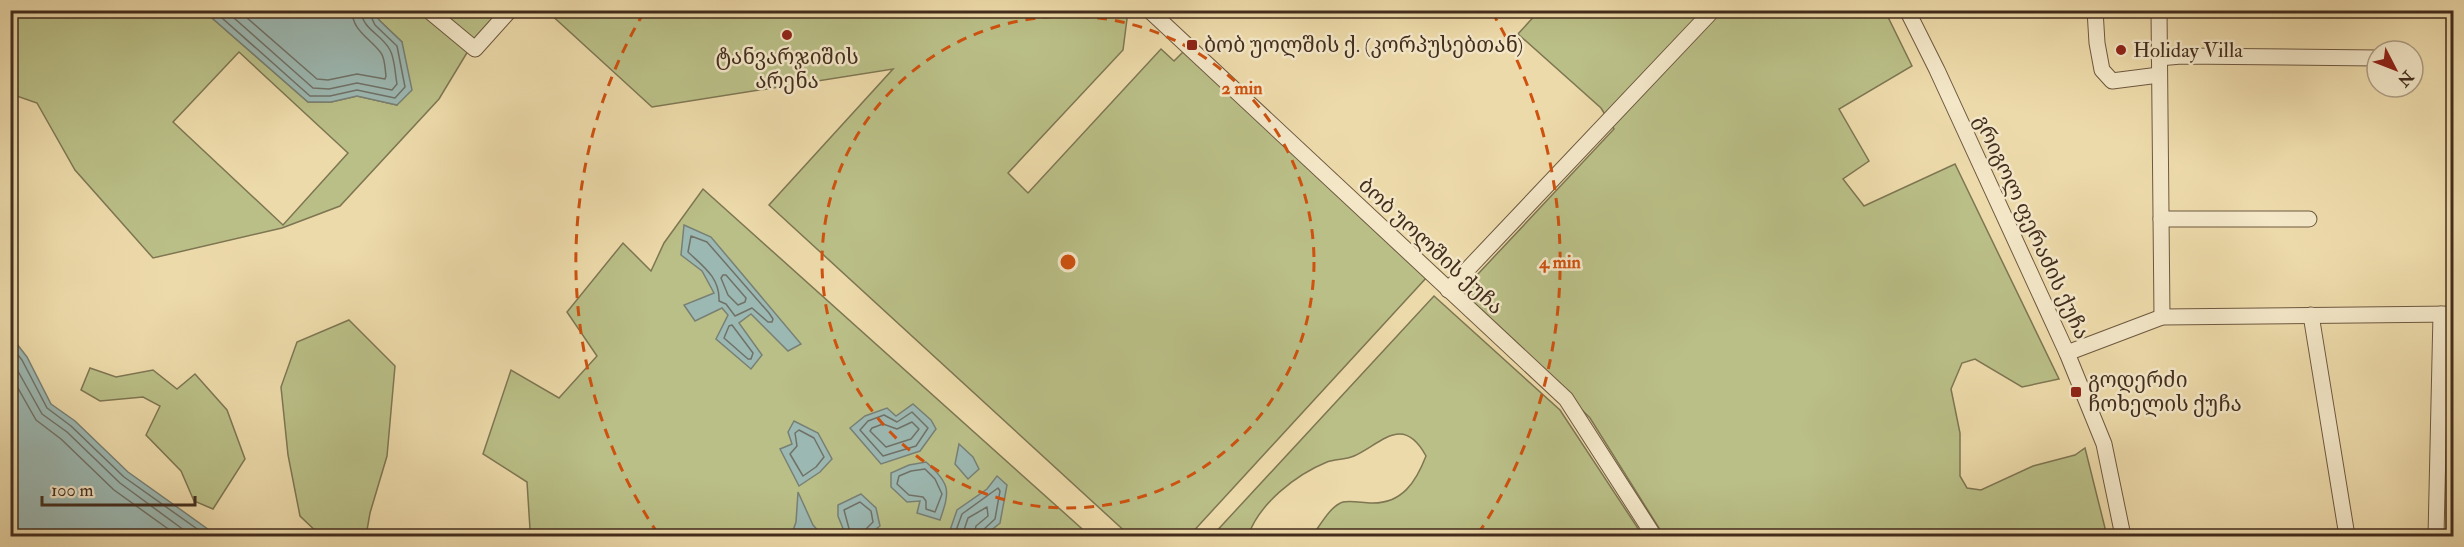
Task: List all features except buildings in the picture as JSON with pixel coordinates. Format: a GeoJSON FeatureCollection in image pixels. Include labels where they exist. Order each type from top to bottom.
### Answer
{"type":"FeatureCollection","features":[{"type":"Feature","properties":{"kind":"street"},"geometry":{"type":"LineString","coordinates":[[428,10],[475,49],[510,10]]}},
{"type":"Feature","properties":{"kind":"street"},"geometry":{"type":"LineString","coordinates":[[1448,290],[1713,10]]}},
{"type":"Feature","properties":{"kind":"street","name":"გრიგოლ ფერაძის ქუჩა"},"geometry":{"type":"LineString","coordinates":[[1907,10],[1937,70],[2067,353],[2104,444],[2122,537]]}},
{"type":"Feature","properties":{"kind":"street"},"geometry":{"type":"LineString","coordinates":[[2095,10],[2097,43],[2102,70],[2112,81],[2159,75]]}},
{"type":"Feature","properties":{"kind":"street"},"geometry":{"type":"LineString","coordinates":[[2159,10],[2162,317]]}},
{"type":"Feature","properties":{"kind":"street","name":"ბობ უოლშის ქუჩა"},"geometry":{"type":"LineString","coordinates":[[1155,16],[1566,399],[1654,537]]}},
{"type":"Feature","properties":{"kind":"street"},"geometry":{"type":"LineString","coordinates":[[2159,58],[2181,56],[2365,58]]}},
{"type":"Feature","properties":{"kind":"street"},"geometry":{"type":"LineString","coordinates":[[2161,219],[2309,219]]}},
{"type":"Feature","properties":{"kind":"street"},"geometry":{"type":"LineString","coordinates":[[2067,353],[2162,317],[2447,314],[2436,537]]}},
{"type":"Feature","properties":{"kind":"street"},"geometry":{"type":"LineString","coordinates":[[2311,315],[2347,537]]}},
{"type":"Feature","properties":{"kind":"green space"},"geometry":{"type":"Polygon","coordinates":[[[11,11],[204,11],[308,102],[331,102],[357,96],[397,105],[402,42],[373,11],[516,11],[468,51],[439,99],[340,206],[282,228],[153,258],[75,170],[37,103],[11,94],[11,11]],[[239,52],[173,122],[283,225],[348,153],[239,52]]]}},
{"type":"Feature","properties":{"kind":"green space"},"geometry":{"type":"Polygon","coordinates":[[[547,11],[1128,11],[1123,50],[1008,173],[1028,193],[1161,49],[1174,61],[1184,51],[1427,277],[1189,536],[1130,536],[769,205],[893,69],[652,107],[547,11]]]}},
{"type":"Feature","properties":{"kind":"green space"},"geometry":{"type":"Polygon","coordinates":[[[1539,11],[1885,11],[1912,66],[1839,109],[1869,161],[1843,179],[1864,206],[1955,164],[2059,379],[2022,387],[1975,359],[1962,363],[1951,389],[1960,433],[1960,476],[1967,488],[1981,490],[2033,466],[2075,455],[2085,448],[2107,536],[1664,536],[1590,418],[1462,291],[1614,129],[1601,108],[1518,34],[1539,11]]]}},
{"type":"Feature","properties":{"kind":"green space"},"geometry":{"type":"Polygon","coordinates":[[[703,189],[1090,536],[528,536],[530,529],[527,482],[483,454],[511,370],[559,398],[597,356],[567,312],[623,243],[651,271],[664,243],[703,189]]]}},
{"type":"Feature","properties":{"kind":"green space"},"geometry":{"type":"Polygon","coordinates":[[[1434,296],[1560,410],[1643,536],[1312,536],[1338,504],[1350,501],[1382,502],[1391,500],[1406,490],[1418,474],[1426,456],[1409,436],[1400,434],[1383,439],[1354,456],[1327,462],[1291,483],[1260,513],[1248,536],[1212,536],[1434,296]]]}},
{"type":"Feature","properties":{"kind":"green space"},"geometry":{"type":"Polygon","coordinates":[[[349,320],[395,366],[387,456],[370,513],[366,536],[321,536],[300,516],[288,455],[281,387],[297,342],[349,320]]]}},
{"type":"Feature","properties":{"kind":"green space"},"geometry":{"type":"Polygon","coordinates":[[[90,368],[116,377],[153,370],[177,389],[195,374],[227,410],[245,459],[213,509],[194,501],[181,471],[146,435],[160,406],[143,397],[100,401],[81,390],[90,368]]]}},
{"type":"Feature","properties":{"kind":"water"},"geometry":{"type":"Polygon","coordinates":[[[204,11],[373,11],[402,42],[412,90],[397,105],[357,96],[331,102],[308,102],[204,11]]]}},
{"type":"Feature","properties":{"kind":"water"},"geometry":{"type":"Polygon","coordinates":[[[684,225],[711,237],[801,344],[788,351],[751,314],[739,323],[762,355],[751,369],[716,339],[728,315],[722,308],[695,321],[684,305],[714,293],[702,271],[681,255],[684,225]]]}},
{"type":"Feature","properties":{"kind":"water"},"geometry":{"type":"Polygon","coordinates":[[[10,335],[27,357],[51,404],[75,421],[128,472],[212,532],[248,536],[22,536],[11,525],[10,335]]]}},
{"type":"Feature","properties":{"kind":"water"},"geometry":{"type":"Polygon","coordinates":[[[913,404],[931,420],[936,429],[920,451],[881,464],[850,428],[865,416],[887,408],[896,416],[913,404]]]}},
{"type":"Feature","properties":{"kind":"water"},"geometry":{"type":"Polygon","coordinates":[[[794,421],[818,433],[832,459],[820,472],[799,486],[780,449],[792,444],[788,432],[794,421]]]}},
{"type":"Feature","properties":{"kind":"water"},"geometry":{"type":"Polygon","coordinates":[[[959,444],[973,457],[979,469],[968,479],[955,464],[959,444]]]}},
{"type":"Feature","properties":{"kind":"water"},"geometry":{"type":"Polygon","coordinates":[[[926,462],[940,476],[946,488],[946,502],[940,520],[917,513],[920,501],[907,502],[891,487],[891,473],[909,465],[926,462]]]}},
{"type":"Feature","properties":{"kind":"water"},"geometry":{"type":"Polygon","coordinates":[[[997,476],[1007,485],[1000,523],[984,536],[948,536],[957,510],[987,489],[997,476]]]}},
{"type":"Feature","properties":{"kind":"water"},"geometry":{"type":"Polygon","coordinates":[[[798,492],[813,525],[823,536],[791,536],[796,522],[798,492]]]}},
{"type":"Feature","properties":{"kind":"water"},"geometry":{"type":"Polygon","coordinates":[[[861,494],[876,508],[880,526],[866,536],[846,536],[838,516],[838,505],[861,494]]]}},
{"type":"Feature","properties":{"kind":"place","name":"ტანვარჯიშის არენა"},"geometry":{"type":"Point","coordinates":[787,35]}},
{"type":"Feature","properties":{"kind":"place","name":"ბობ უოლშის ქ. (კორპუსებთან)"},"geometry":{"type":"Point","coordinates":[1192,45]}},
{"type":"Feature","properties":{"kind":"place","name":"Holiday Villa"},"geometry":{"type":"Point","coordinates":[2121,50]}},
{"type":"Feature","properties":{"kind":"place","name":"გოდერძი ჩოხელის ქუჩა"},"geometry":{"type":"Point","coordinates":[2076,392]}}]}
